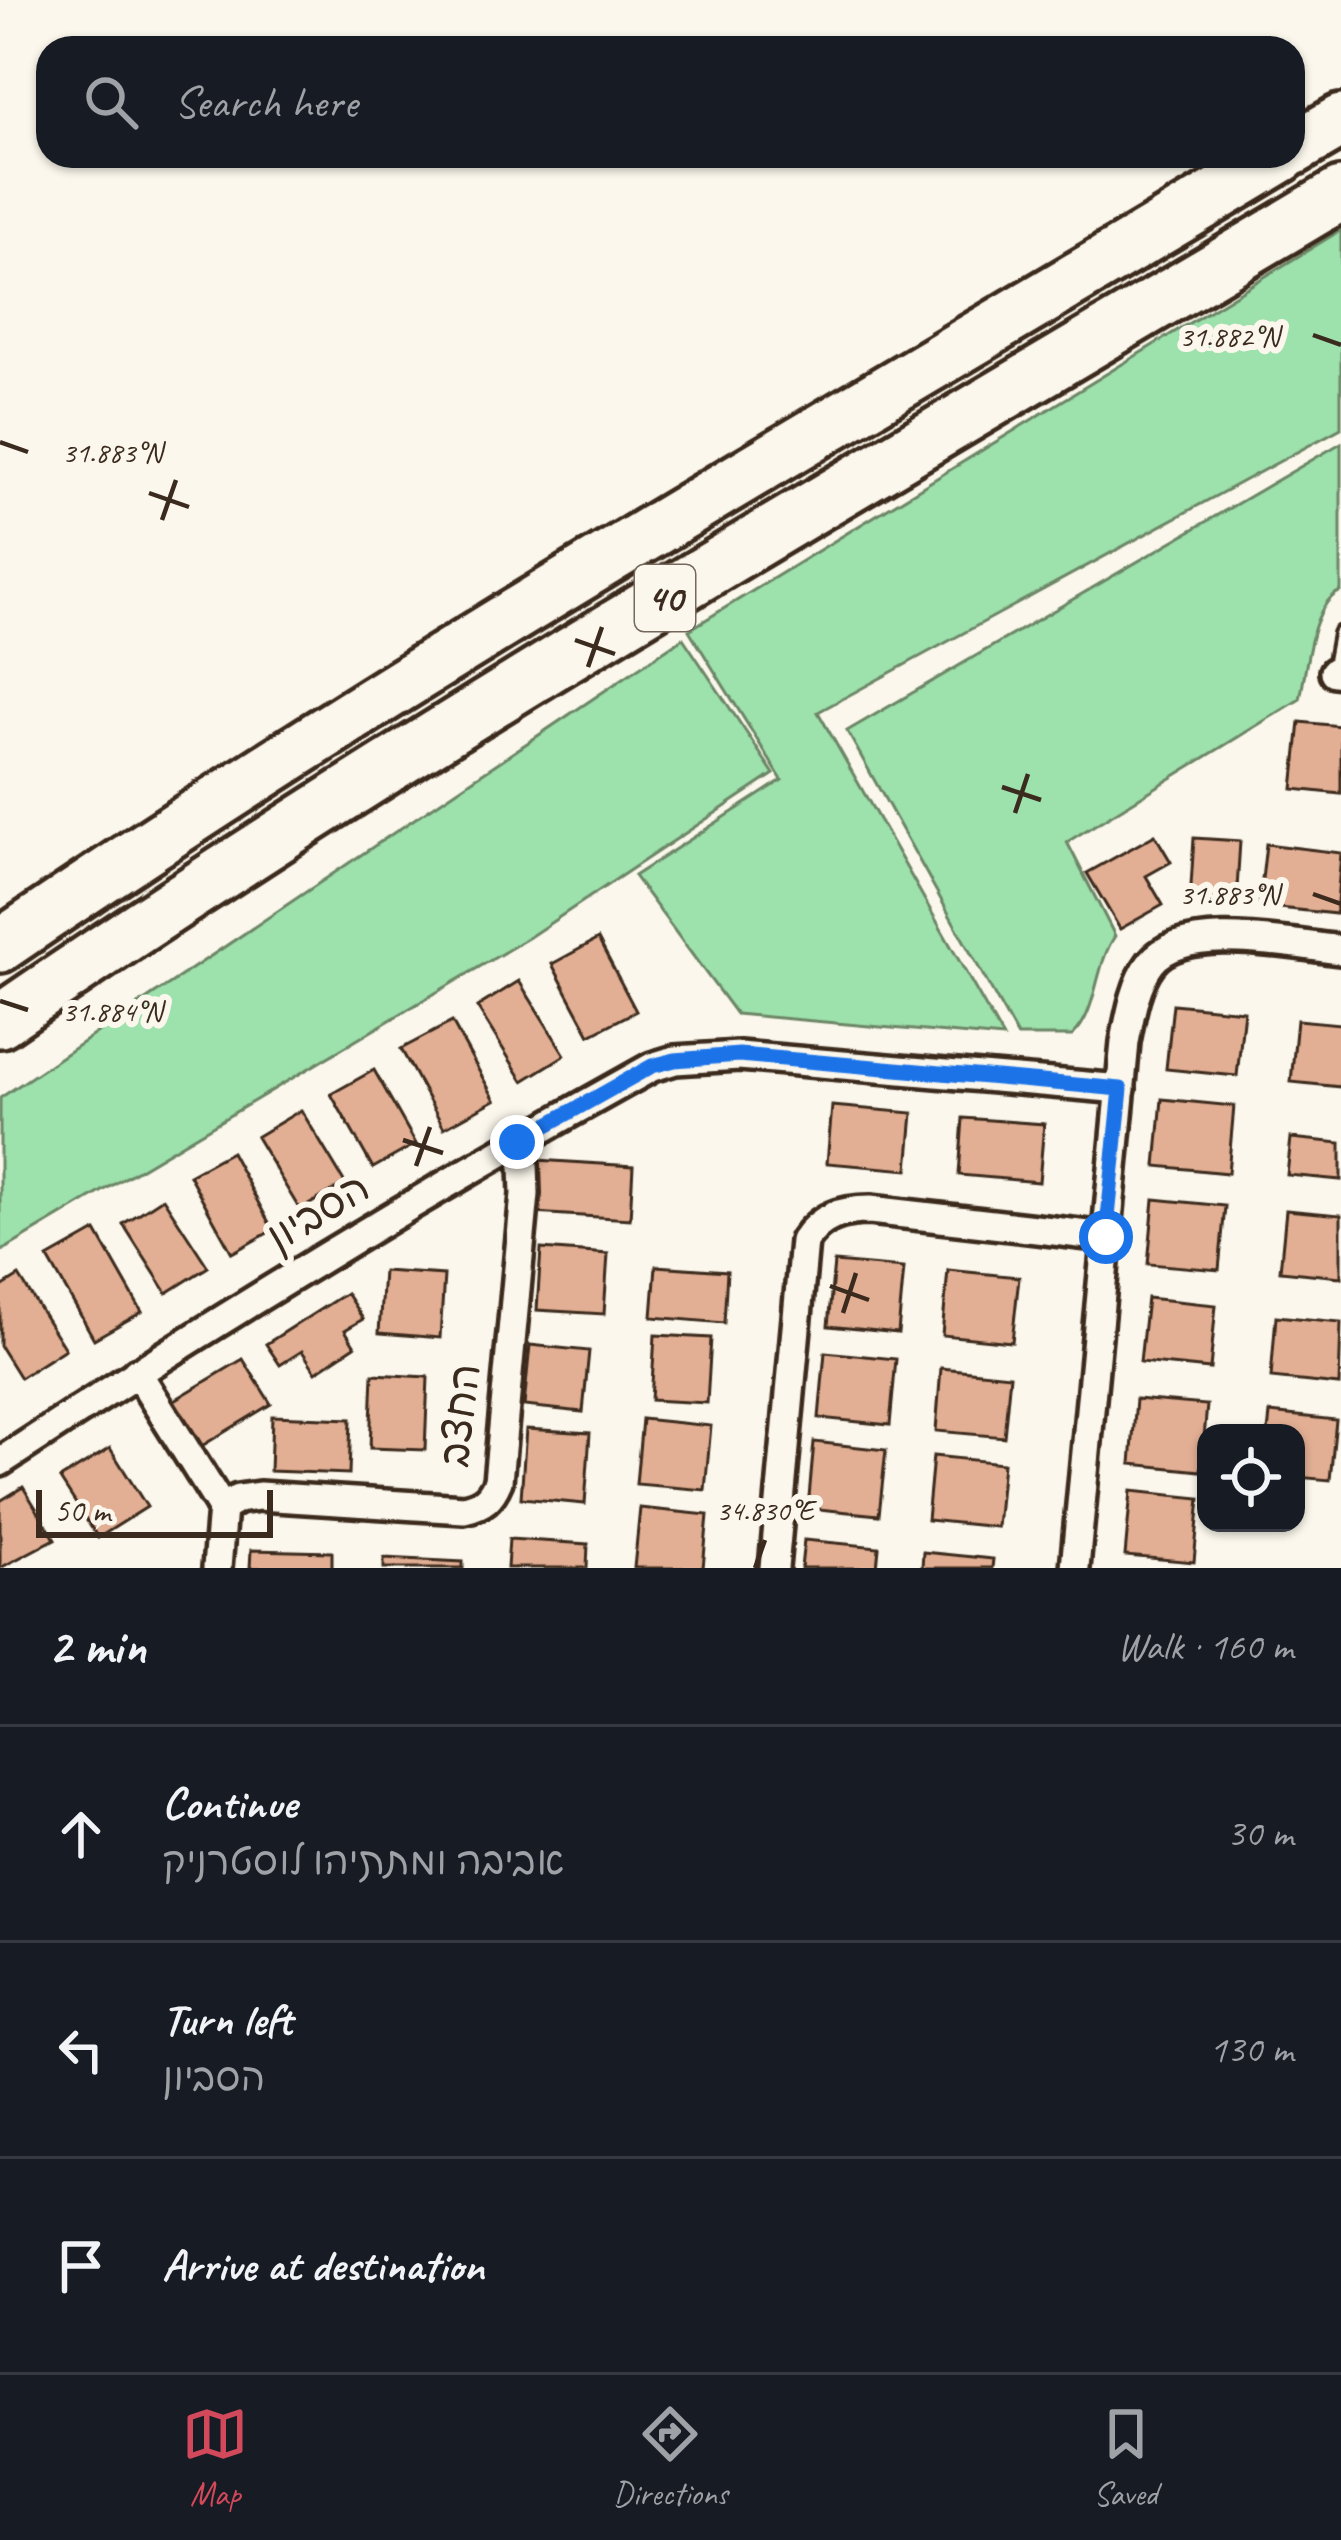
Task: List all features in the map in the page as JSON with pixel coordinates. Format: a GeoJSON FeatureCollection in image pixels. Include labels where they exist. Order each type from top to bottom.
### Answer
{"type":"FeatureCollection","features":[{"type":"Feature","properties":{"kind":"highway"},"geometry":{"type":"LineString","coordinates":[[1305,142],[1341,121]]}},
{"type":"Feature","properties":{"kind":"highway","name":"40"},"geometry":{"type":"LineString","coordinates":[[0,946],[280,760],[502,623],[1262,168]]}},
{"type":"Feature","properties":{"kind":"highway","name":"40"},"geometry":{"type":"LineString","coordinates":[[0,1021],[314,814],[535,676],[1341,194]]}},
{"type":"Feature","properties":{"kind":"street"},"geometry":{"type":"LineString","coordinates":[[1075,1568],[1130,1015],[1151,963],[1167,948],[1195,940],[1341,950]]}},
{"type":"Feature","properties":{"kind":"street","name":"הסביון"},"geometry":{"type":"LineString","coordinates":[[0,1462],[137,1372],[517,1142],[652,1066],[739,1055],[1121,1089]]}},
{"type":"Feature","properties":{"kind":"street","name":"החצב"},"geometry":{"type":"LineString","coordinates":[[222,1508],[238,1499],[259,1496],[464,1509],[492,1496],[498,1481],[525,1194],[517,1142]]}},
{"type":"Feature","properties":{"kind":"street"},"geometry":{"type":"LineString","coordinates":[[774,1568],[804,1241],[814,1227],[846,1210],[870,1210],[1106,1237]]}},
{"type":"Feature","properties":{"kind":"street"},"geometry":{"type":"LineString","coordinates":[[137,1372],[222,1508],[217,1568]]}},
{"type":"Feature","properties":{"kind":"lane"},"geometry":{"type":"LineString","coordinates":[[1338,673],[1341,634]]}},
{"type":"Feature","properties":{"kind":"green space"},"geometry":{"type":"Polygon","coordinates":[[[1341,230],[1341,428],[818,712],[1003,1038],[736,1014],[634,876],[782,780],[689,630],[1341,230]]]}},
{"type":"Feature","properties":{"kind":"green space"},"geometry":{"type":"Polygon","coordinates":[[[1341,443],[1341,591],[1322,609],[1316,623],[1300,699],[1067,842],[1115,936],[1087,1015],[1072,1036],[1017,1036],[847,731],[1341,443]]]}},
{"type":"Feature","properties":{"kind":"green space"},"geometry":{"type":"Polygon","coordinates":[[[683,638],[774,774],[528,938],[0,1252],[0,1098],[683,638]]]}},
{"type":"Feature","properties":{"kind":"building"},"geometry":{"type":"Polygon","coordinates":[[[1300,722],[1341,726],[1341,794],[1293,789],[1300,722]]]}},
{"type":"Feature","properties":{"kind":"building"},"geometry":{"type":"Polygon","coordinates":[[[1155,835],[1171,862],[1146,876],[1163,905],[1120,929],[1087,873],[1155,835]]]}},
{"type":"Feature","properties":{"kind":"building"},"geometry":{"type":"Polygon","coordinates":[[[1194,838],[1240,841],[1236,905],[1190,902],[1194,838]]]}},
{"type":"Feature","properties":{"kind":"building"},"geometry":{"type":"Polygon","coordinates":[[[1266,844],[1341,853],[1336,914],[1259,906],[1266,844]]]}},
{"type":"Feature","properties":{"kind":"building"},"geometry":{"type":"Polygon","coordinates":[[[598,939],[636,1011],[590,1035],[552,964],[598,939]]]}},
{"type":"Feature","properties":{"kind":"building"},"geometry":{"type":"Polygon","coordinates":[[[519,981],[565,1055],[523,1081],[477,1007],[519,981]]]}},
{"type":"Feature","properties":{"kind":"building"},"geometry":{"type":"Polygon","coordinates":[[[1173,1004],[1244,1011],[1237,1076],[1166,1069],[1173,1004]]]}},
{"type":"Feature","properties":{"kind":"building"},"geometry":{"type":"Polygon","coordinates":[[[1297,1020],[1341,1024],[1341,1087],[1291,1082],[1297,1020]]]}},
{"type":"Feature","properties":{"kind":"building"},"geometry":{"type":"Polygon","coordinates":[[[452,1022],[495,1100],[444,1128],[401,1049],[452,1022]]]}},
{"type":"Feature","properties":{"kind":"building"},"geometry":{"type":"Polygon","coordinates":[[[374,1070],[416,1144],[373,1168],[331,1094],[374,1070]]]}},
{"type":"Feature","properties":{"kind":"building"},"geometry":{"type":"Polygon","coordinates":[[[1162,1099],[1234,1106],[1228,1173],[1156,1166],[1162,1099]]]}},
{"type":"Feature","properties":{"kind":"building"},"geometry":{"type":"Polygon","coordinates":[[[832,1106],[913,1113],[908,1170],[827,1163],[832,1106]]]}},
{"type":"Feature","properties":{"kind":"building"},"geometry":{"type":"Polygon","coordinates":[[[301,1110],[345,1183],[300,1210],[256,1137],[301,1110]]]}},
{"type":"Feature","properties":{"kind":"building"},"geometry":{"type":"Polygon","coordinates":[[[963,1118],[1044,1124],[1039,1182],[959,1175],[963,1118]]]}},
{"type":"Feature","properties":{"kind":"building"},"geometry":{"type":"Polygon","coordinates":[[[1291,1138],[1341,1143],[1341,1180],[1287,1175],[1291,1138]]]}},
{"type":"Feature","properties":{"kind":"building"},"geometry":{"type":"Polygon","coordinates":[[[231,1152],[273,1230],[232,1253],[189,1175],[231,1152]]]}},
{"type":"Feature","properties":{"kind":"building"},"geometry":{"type":"Polygon","coordinates":[[[537,1160],[633,1166],[630,1219],[534,1213],[537,1160]]]}},
{"type":"Feature","properties":{"kind":"building"},"geometry":{"type":"Polygon","coordinates":[[[163,1198],[208,1267],[167,1293],[123,1224],[163,1198]]]}},
{"type":"Feature","properties":{"kind":"building"},"geometry":{"type":"Polygon","coordinates":[[[1154,1199],[1225,1206],[1219,1270],[1148,1264],[1154,1199]]]}},
{"type":"Feature","properties":{"kind":"building"},"geometry":{"type":"Polygon","coordinates":[[[1286,1210],[1341,1215],[1341,1277],[1280,1271],[1286,1210]]]}},
{"type":"Feature","properties":{"kind":"building"},"geometry":{"type":"Polygon","coordinates":[[[96,1231],[142,1312],[94,1339],[48,1258],[96,1231]]]}},
{"type":"Feature","properties":{"kind":"building"},"geometry":{"type":"Polygon","coordinates":[[[541,1249],[608,1254],[604,1314],[537,1310],[541,1249]]]}},
{"type":"Feature","properties":{"kind":"building"},"geometry":{"type":"Polygon","coordinates":[[[834,1262],[904,1268],[898,1333],[828,1326],[834,1262]]]}},
{"type":"Feature","properties":{"kind":"building"},"geometry":{"type":"Polygon","coordinates":[[[656,1266],[727,1271],[724,1323],[652,1317],[656,1266]]]}},
{"type":"Feature","properties":{"kind":"building"},"geometry":{"type":"Polygon","coordinates":[[[948,1270],[1019,1277],[1012,1342],[942,1335],[948,1270]]]}},
{"type":"Feature","properties":{"kind":"building"},"geometry":{"type":"Polygon","coordinates":[[[383,1271],[444,1275],[440,1338],[379,1333],[383,1271]]]}},
{"type":"Feature","properties":{"kind":"building"},"geometry":{"type":"Polygon","coordinates":[[[19,1276],[65,1349],[20,1378],[0,1346],[0,1288],[19,1276]]]}},
{"type":"Feature","properties":{"kind":"building"},"geometry":{"type":"Polygon","coordinates":[[[346,1293],[363,1319],[345,1330],[355,1346],[316,1372],[302,1351],[280,1365],[266,1344],[346,1293]]]}},
{"type":"Feature","properties":{"kind":"building"},"geometry":{"type":"Polygon","coordinates":[[[1147,1298],[1216,1305],[1210,1369],[1140,1362],[1147,1298]]]}},
{"type":"Feature","properties":{"kind":"building"},"geometry":{"type":"Polygon","coordinates":[[[1276,1316],[1341,1322],[1339,1385],[1271,1378],[1276,1316]]]}},
{"type":"Feature","properties":{"kind":"building"},"geometry":{"type":"Polygon","coordinates":[[[655,1335],[711,1338],[707,1403],[651,1400],[655,1335]]]}},
{"type":"Feature","properties":{"kind":"building"},"geometry":{"type":"Polygon","coordinates":[[[530,1345],[589,1351],[583,1412],[524,1406],[530,1345]]]}},
{"type":"Feature","properties":{"kind":"building"},"geometry":{"type":"Polygon","coordinates":[[[825,1352],[896,1359],[890,1425],[819,1418],[825,1352]]]}},
{"type":"Feature","properties":{"kind":"building"},"geometry":{"type":"Polygon","coordinates":[[[243,1359],[271,1404],[200,1447],[173,1401],[243,1359]]]}},
{"type":"Feature","properties":{"kind":"building"},"geometry":{"type":"Polygon","coordinates":[[[941,1368],[1010,1375],[1004,1437],[936,1431],[941,1368]]]}},
{"type":"Feature","properties":{"kind":"building"},"geometry":{"type":"Polygon","coordinates":[[[373,1374],[428,1377],[425,1450],[370,1448],[373,1374]]]}},
{"type":"Feature","properties":{"kind":"building"},"geometry":{"type":"Polygon","coordinates":[[[1136,1399],[1207,1405],[1205,1424],[1197,1424],[1197,1471],[1131,1464],[1136,1399]]]}},
{"type":"Feature","properties":{"kind":"building"},"geometry":{"type":"Polygon","coordinates":[[[1270,1413],[1336,1420],[1330,1480],[1305,1478],[1305,1424],[1269,1424],[1270,1413]]]}},
{"type":"Feature","properties":{"kind":"building"},"geometry":{"type":"Polygon","coordinates":[[[272,1416],[351,1419],[349,1474],[270,1471],[272,1416]]]}},
{"type":"Feature","properties":{"kind":"building"},"geometry":{"type":"Polygon","coordinates":[[[642,1419],[711,1426],[705,1490],[636,1484],[642,1419]]]}},
{"type":"Feature","properties":{"kind":"building"},"geometry":{"type":"Polygon","coordinates":[[[526,1429],[590,1433],[585,1504],[521,1498],[526,1429]]]}},
{"type":"Feature","properties":{"kind":"building"},"geometry":{"type":"Polygon","coordinates":[[[814,1442],[886,1450],[879,1515],[808,1508],[814,1442]]]}},
{"type":"Feature","properties":{"kind":"building"},"geometry":{"type":"Polygon","coordinates":[[[110,1448],[147,1507],[98,1538],[60,1479],[110,1448]]]}},
{"type":"Feature","properties":{"kind":"building"},"geometry":{"type":"Polygon","coordinates":[[[933,1456],[1003,1463],[997,1527],[927,1520],[933,1456]]]}},
{"type":"Feature","properties":{"kind":"building"},"geometry":{"type":"Polygon","coordinates":[[[23,1487],[55,1539],[0,1568],[0,1501],[23,1487]]]}},
{"type":"Feature","properties":{"kind":"building"},"geometry":{"type":"Polygon","coordinates":[[[1131,1491],[1197,1498],[1194,1562],[1125,1556],[1131,1491]]]}},
{"type":"Feature","properties":{"kind":"building"},"geometry":{"type":"Polygon","coordinates":[[[640,1508],[708,1515],[703,1568],[634,1568],[640,1508]]]}},
{"type":"Feature","properties":{"kind":"building"},"geometry":{"type":"Polygon","coordinates":[[[509,1539],[588,1544],[587,1568],[507,1568],[509,1539]]]}},
{"type":"Feature","properties":{"kind":"building"},"geometry":{"type":"Polygon","coordinates":[[[804,1540],[879,1547],[877,1568],[801,1568],[804,1540]]]}},
{"type":"Feature","properties":{"kind":"building"},"geometry":{"type":"Polygon","coordinates":[[[251,1550],[332,1552],[332,1568],[250,1568],[251,1550]]]}},
{"type":"Feature","properties":{"kind":"building"},"geometry":{"type":"Polygon","coordinates":[[[923,1552],[993,1559],[992,1568],[922,1568],[923,1552]]]}},
{"type":"Feature","properties":{"kind":"building"},"geometry":{"type":"Polygon","coordinates":[[[384,1558],[463,1562],[463,1568],[384,1568],[384,1558]]]}},
{"type":"Feature","properties":{"kind":"route"},"geometry":{"type":"LineString","coordinates":[[517,1142],[652,1066],[675,1060],[739,1055],[1121,1089],[1106,1237]]}}]}
